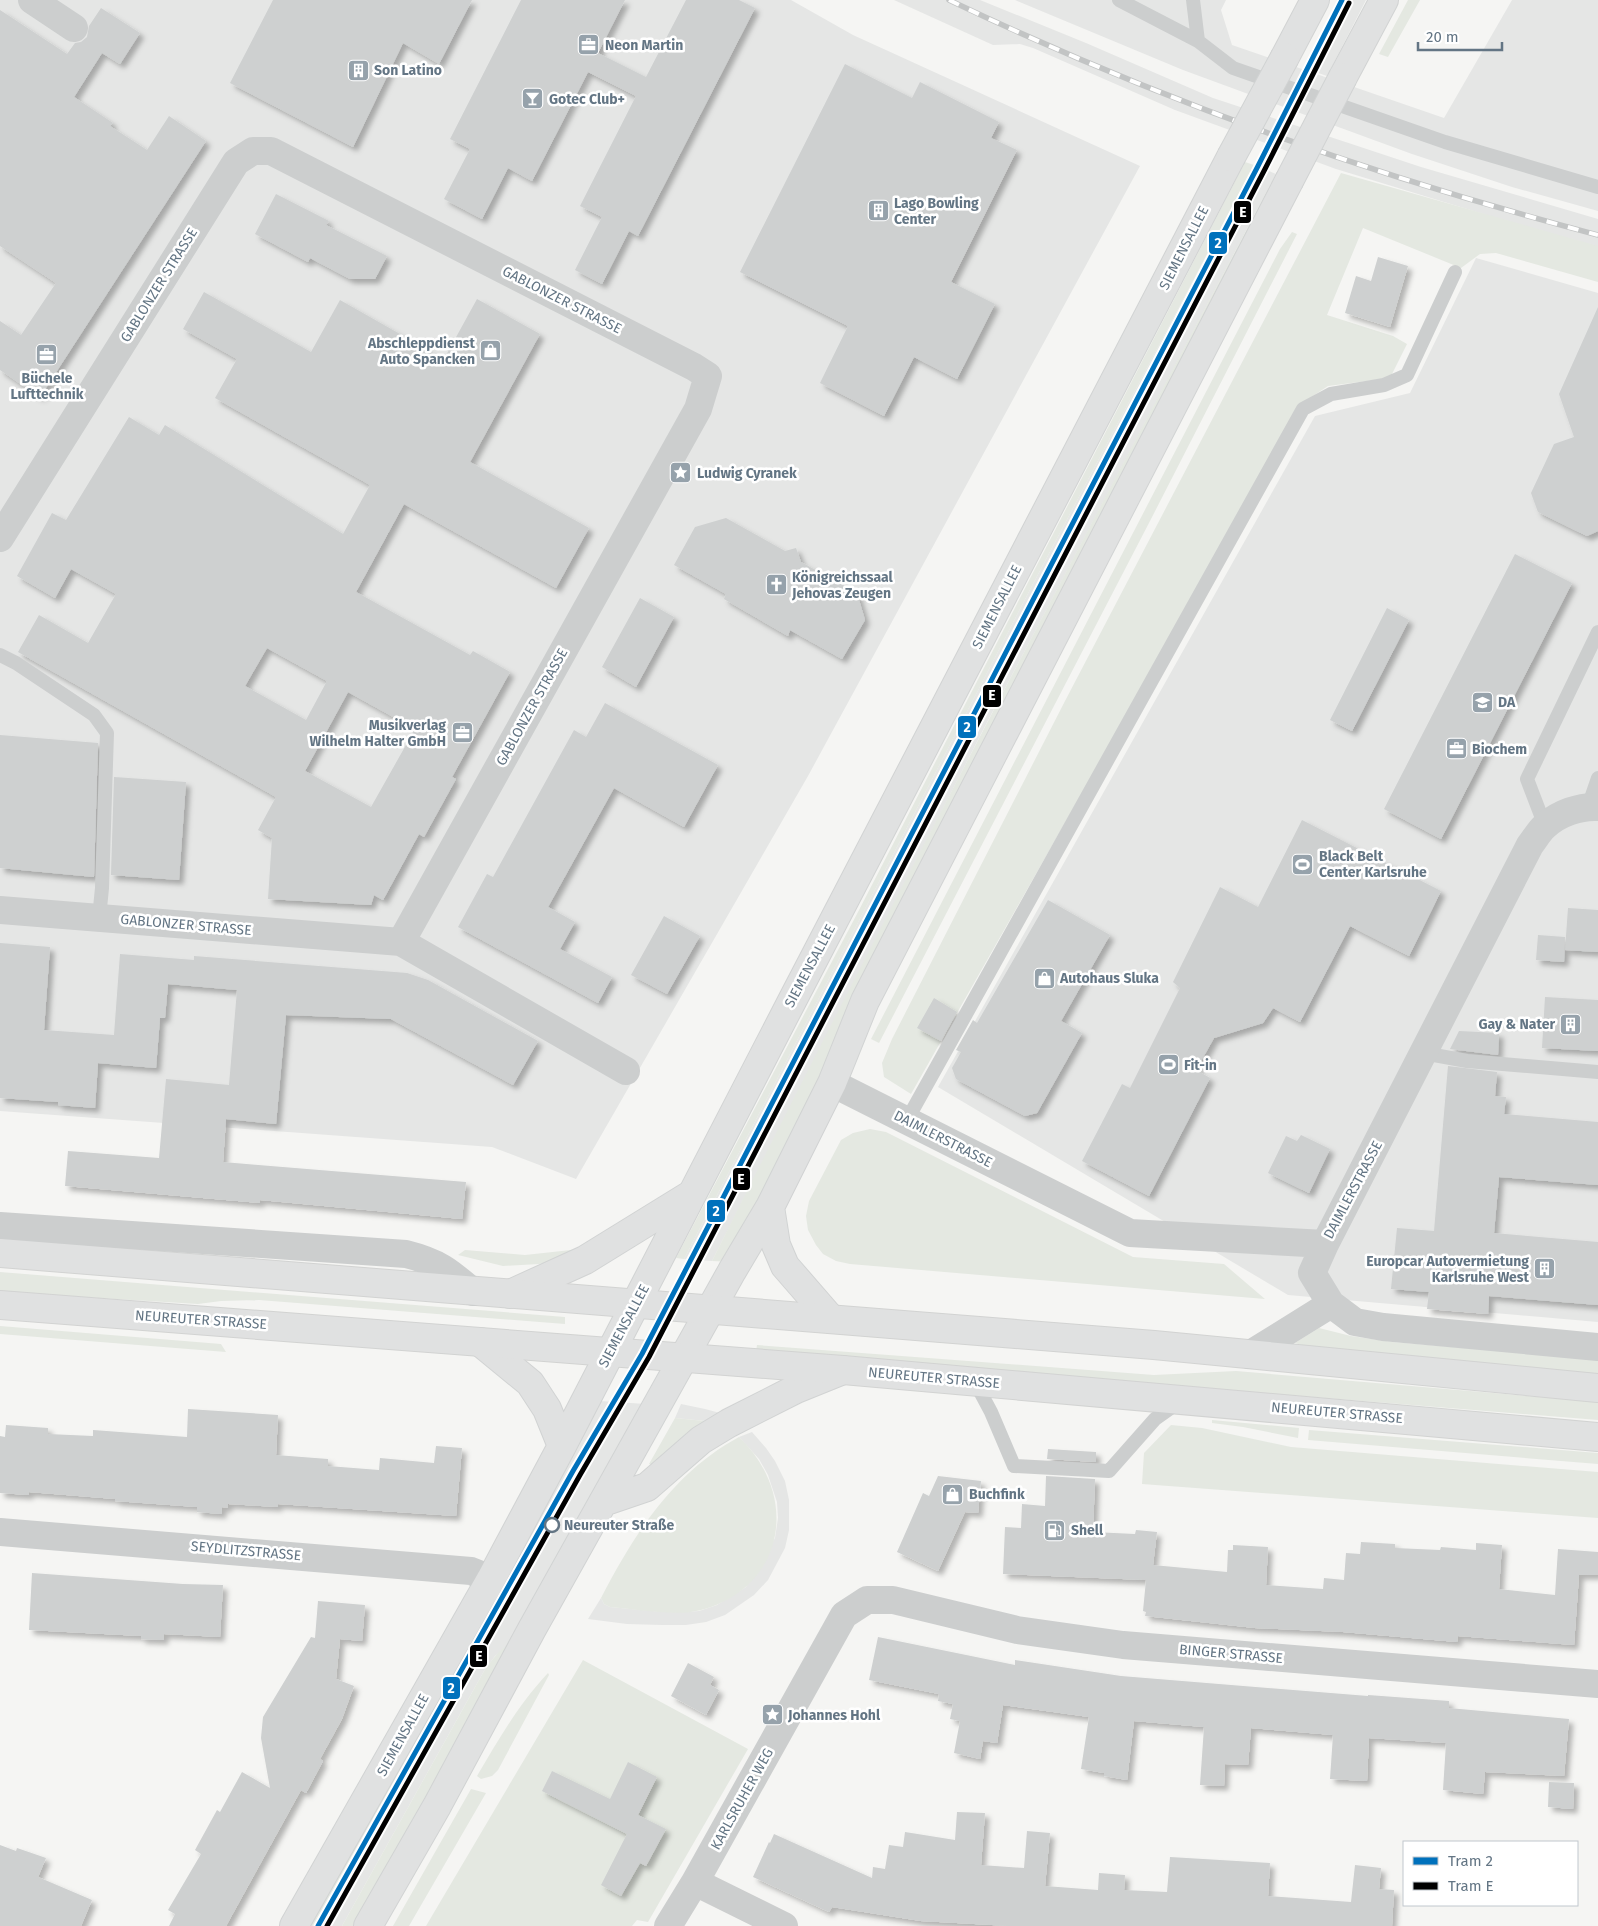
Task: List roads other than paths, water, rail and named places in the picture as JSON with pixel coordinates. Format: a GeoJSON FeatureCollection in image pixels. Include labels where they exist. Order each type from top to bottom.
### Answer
{"type":"FeatureCollection","features":[{"type":"Feature","properties":{"kind":"main road","name":"SIEMENSALLEE"},"geometry":{"type":"LineString","coordinates":[[294,1926],[491,1578],[562,1446],[1231,157],[1315,0]]}},
{"type":"Feature","properties":{"kind":"main road"},"geometry":{"type":"LineString","coordinates":[[368,1926],[437,1806],[603,1502],[770,1207],[832,1083],[865,1001],[1384,0]]}},
{"type":"Feature","properties":{"kind":"main road"},"geometry":{"type":"LineString","coordinates":[[510,1294],[585,1260],[692,1194]]}},
{"type":"Feature","properties":{"kind":"main road"},"geometry":{"type":"LineString","coordinates":[[770,1207],[776,1246],[785,1266],[831,1319]]}},
{"type":"Feature","properties":{"kind":"main road"},"geometry":{"type":"LineString","coordinates":[[0,1253],[1144,1344],[1598,1388]]}},
{"type":"Feature","properties":{"kind":"main road","name":"NEUREUTER STRASSE"},"geometry":{"type":"LineString","coordinates":[[0,1305],[843,1370],[1598,1437]]}},
{"type":"Feature","properties":{"kind":"main road"},"geometry":{"type":"LineString","coordinates":[[480,1342],[530,1383],[547,1409],[562,1446]]}},
{"type":"Feature","properties":{"kind":"main road"},"geometry":{"type":"LineString","coordinates":[[603,1502],[647,1488],[701,1440],[747,1413],[843,1370]]}},
{"type":"Feature","properties":{"kind":"street"},"geometry":{"type":"LineString","coordinates":[[32,0],[74,28]]}},
{"type":"Feature","properties":{"kind":"street","name":"GABLONZER STRASSE"},"geometry":{"type":"LineString","coordinates":[[0,538],[236,162],[253,151],[271,151],[694,367],[708,376],[698,409],[401,942]]}},
{"type":"Feature","properties":{"kind":"street","name":"DAIMLERSTRASSE"},"geometry":{"type":"LineString","coordinates":[[832,1083],[1130,1233],[1325,1244],[1530,845],[1545,826],[1563,814],[1593,807]]}},
{"type":"Feature","properties":{"kind":"street","name":"GABLONZER STRASSE"},"geometry":{"type":"LineString","coordinates":[[0,910],[401,942],[626,1070]]}},
{"type":"Feature","properties":{"kind":"street"},"geometry":{"type":"LineString","coordinates":[[0,1226],[406,1254],[426,1259],[446,1268],[473,1292]]}},
{"type":"Feature","properties":{"kind":"street"},"geometry":{"type":"LineString","coordinates":[[1325,1244],[1312,1274],[1331,1304],[1355,1322],[1383,1327],[1598,1347]]}},
{"type":"Feature","properties":{"kind":"street"},"geometry":{"type":"LineString","coordinates":[[1249,1355],[1331,1304]]}},
{"type":"Feature","properties":{"kind":"street","name":"SEYDLITZSTRASSE"},"geometry":{"type":"LineString","coordinates":[[0,1532],[471,1571],[491,1578]]}},
{"type":"Feature","properties":{"kind":"street","name":"BINGER STRASSE"},"geometry":{"type":"LineString","coordinates":[[867,1600],[893,1600],[1017,1630],[1123,1645],[1598,1684]]}},
{"type":"Feature","properties":{"kind":"street","name":"KARLSRUHER WEG"},"geometry":{"type":"LineString","coordinates":[[668,1926],[695,1882],[844,1615],[867,1600]]}},
{"type":"Feature","properties":{"kind":"street"},"geometry":{"type":"LineString","coordinates":[[695,1882],[784,1926]]}},
{"type":"Feature","properties":{"kind":"lane"},"geometry":{"type":"LineString","coordinates":[[1119,0],[1198,41],[1233,68],[1445,142],[1598,188]]}},
{"type":"Feature","properties":{"kind":"lane"},"geometry":{"type":"LineString","coordinates":[[1193,0],[1198,41]]}},
{"type":"Feature","properties":{"kind":"lane"},"geometry":{"type":"LineString","coordinates":[[907,1120],[1303,409],[1331,394],[1384,385],[1407,375],[1455,272]]}},
{"type":"Feature","properties":{"kind":"lane"},"geometry":{"type":"LineString","coordinates":[[1545,826],[1527,779],[1598,632]]}},
{"type":"Feature","properties":{"kind":"lane"},"geometry":{"type":"LineString","coordinates":[[0,655],[16,663],[94,715],[107,734],[102,888],[99,918]]}},
{"type":"Feature","properties":{"kind":"lane"},"geometry":{"type":"LineString","coordinates":[[1593,807],[1598,778]]}},
{"type":"Feature","properties":{"kind":"lane"},"geometry":{"type":"LineString","coordinates":[[1423,1053],[1467,1061],[1598,1072]]}},
{"type":"Feature","properties":{"kind":"lane"},"geometry":{"type":"LineString","coordinates":[[975,1382],[991,1412],[1014,1466],[1109,1472],[1155,1418],[1182,1400]]}},
{"type":"Feature","properties":{"kind":"railway"},"geometry":{"type":"LineString","coordinates":[[949,0],[1107,70],[1187,103],[1268,133],[1432,188],[1598,235]]}},
{"type":"Feature","properties":{"kind":"tram line","name":"2"},"geometry":{"type":"LineString","coordinates":[[318,1926],[573,1471],[642,1354],[1258,166],[1342,0]]}},
{"type":"Feature","properties":{"kind":"tram line","name":"E"},"geometry":{"type":"LineString","coordinates":[[327,1926],[580,1475],[649,1357],[1265,169],[1349,3]]}},
{"type":"Feature","properties":{"kind":"place","name":"Neon Martin"},"geometry":{"type":"Point","coordinates":[589,45]}},
{"type":"Feature","properties":{"kind":"place","name":"Son Latino"},"geometry":{"type":"Point","coordinates":[358,70]}},
{"type":"Feature","properties":{"kind":"place","name":"Gotec Club+"},"geometry":{"type":"Point","coordinates":[533,99]}},
{"type":"Feature","properties":{"kind":"place","name":"Lago Bowling Center"},"geometry":{"type":"Point","coordinates":[878,211]}},
{"type":"Feature","properties":{"kind":"place","name":"Abschleppdienst Auto Spancken"},"geometry":{"type":"Point","coordinates":[491,351]}},
{"type":"Feature","properties":{"kind":"place","name":"Büchele Lufttechnik"},"geometry":{"type":"Point","coordinates":[47,355]}},
{"type":"Feature","properties":{"kind":"place","name":"Ludwig Cyranek"},"geometry":{"type":"Point","coordinates":[681,473]}},
{"type":"Feature","properties":{"kind":"place","name":"Königreichssaal Jehovas Zeugen"},"geometry":{"type":"Point","coordinates":[776,585]}},
{"type":"Feature","properties":{"kind":"place","name":"DA"},"geometry":{"type":"Point","coordinates":[1482,702]}},
{"type":"Feature","properties":{"kind":"place","name":"Musikverlag Wilhelm Halter GmbH"},"geometry":{"type":"Point","coordinates":[462,733]}},
{"type":"Feature","properties":{"kind":"place","name":"Biochem"},"geometry":{"type":"Point","coordinates":[1456,749]}},
{"type":"Feature","properties":{"kind":"place","name":"Black Belt Center Karlsruhe"},"geometry":{"type":"Point","coordinates":[1303,864]}},
{"type":"Feature","properties":{"kind":"place","name":"Autohaus Sluka"},"geometry":{"type":"Point","coordinates":[1044,978]}},
{"type":"Feature","properties":{"kind":"place","name":"Gay & Nater"},"geometry":{"type":"Point","coordinates":[1571,1024]}},
{"type":"Feature","properties":{"kind":"place","name":"Fit-in"},"geometry":{"type":"Point","coordinates":[1168,1065]}},
{"type":"Feature","properties":{"kind":"place","name":"Europcar Autovermietung Karlsruhe West"},"geometry":{"type":"Point","coordinates":[1545,1269]}},
{"type":"Feature","properties":{"kind":"place","name":"Buchfink"},"geometry":{"type":"Point","coordinates":[953,1494]}},
{"type":"Feature","properties":{"kind":"place","name":"Neureuter Straße"},"geometry":{"type":"Point","coordinates":[552,1525]}},
{"type":"Feature","properties":{"kind":"place","name":"Shell"},"geometry":{"type":"Point","coordinates":[1055,1530]}},
{"type":"Feature","properties":{"kind":"place","name":"Johannes Hohl"},"geometry":{"type":"Point","coordinates":[772,1715]}}]}
